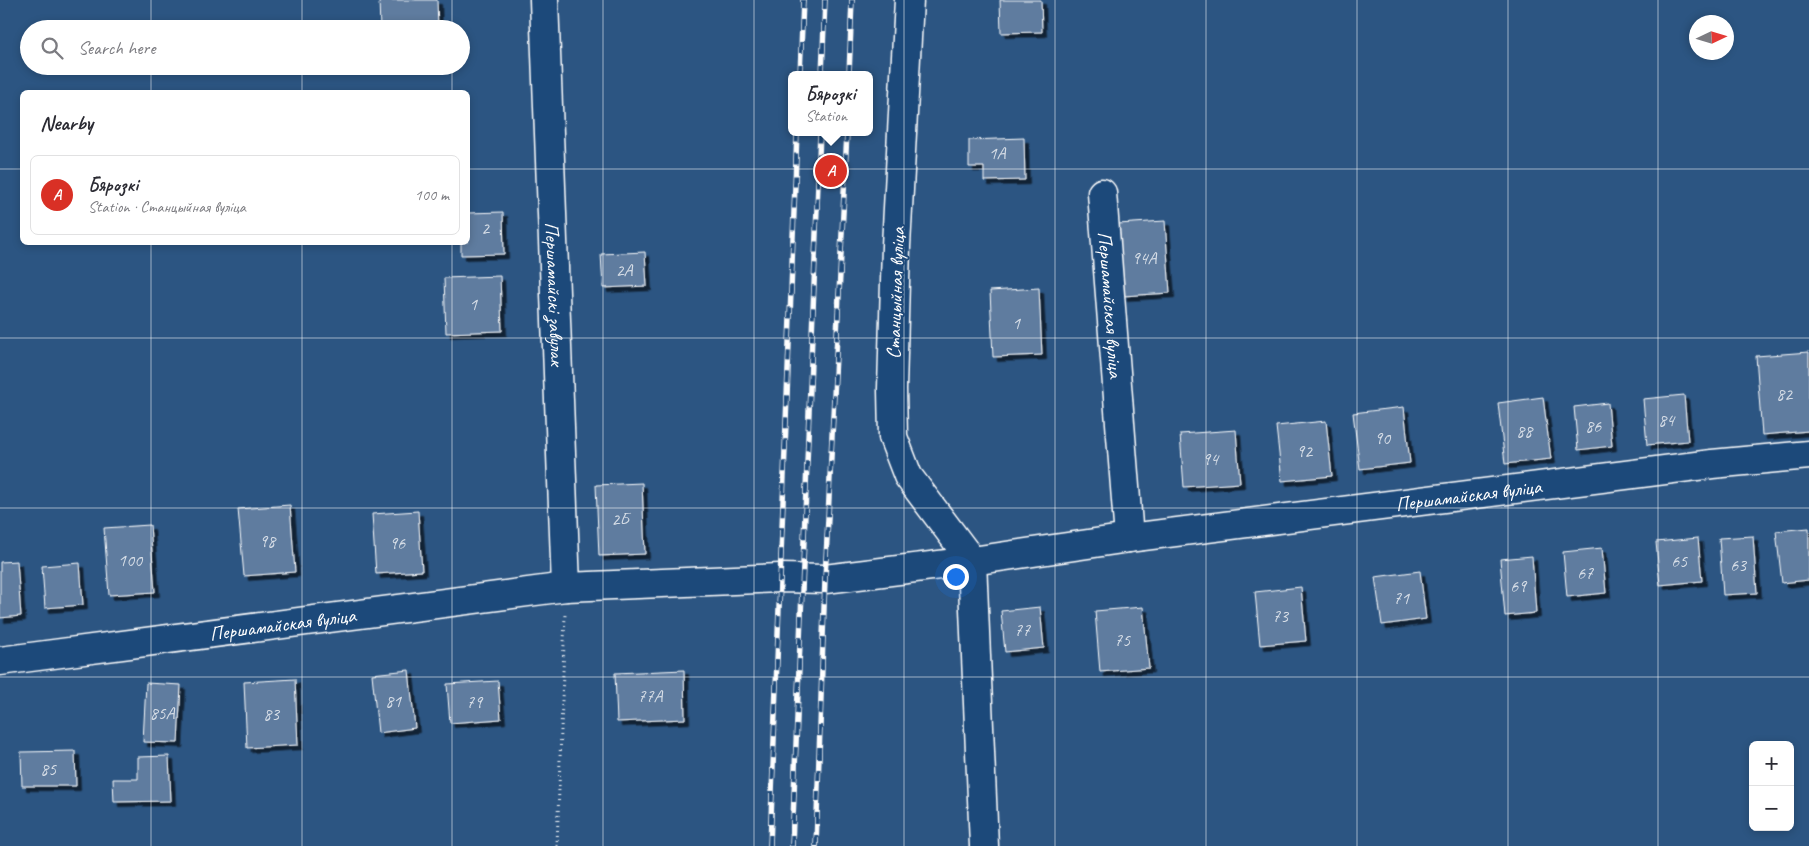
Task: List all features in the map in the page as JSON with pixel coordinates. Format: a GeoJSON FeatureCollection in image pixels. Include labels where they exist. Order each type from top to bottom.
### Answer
{"type":"FeatureCollection","features":[{"type":"Feature","properties":{"kind":"street","name":"Першамайскі завулак"},"geometry":{"type":"LineString","coordinates":[[544,0],[566,587]]}},
{"type":"Feature","properties":{"kind":"street","name":"Станцыйная вуліца"},"geometry":{"type":"LineString","coordinates":[[909,0],[896,246],[892,388],[894,437],[908,476],[972,562]]}},
{"type":"Feature","properties":{"kind":"street","name":"Першамайская вуліца"},"geometry":{"type":"LineString","coordinates":[[1102,193],[1129,538]]}},
{"type":"Feature","properties":{"kind":"street","name":"Першамайская вуліца"},"geometry":{"type":"LineString","coordinates":[[0,661],[566,587],[780,578],[825,579],[972,562],[1129,538],[1712,464],[1809,455]]}},
{"type":"Feature","properties":{"kind":"street"},"geometry":{"type":"LineString","coordinates":[[972,562],[984,846]]}},
{"type":"Feature","properties":{"kind":"path"},"geometry":{"type":"LineString","coordinates":[[557,846],[566,587]]}},
{"type":"Feature","properties":{"kind":"building"},"geometry":{"type":"Polygon","coordinates":[[[379,0],[437,0],[438,20],[380,20],[379,0]]]}},
{"type":"Feature","properties":{"kind":"building"},"geometry":{"type":"Polygon","coordinates":[[[1000,0],[1041,0],[1042,32],[1001,33],[1000,0]]]}},
{"type":"Feature","properties":{"kind":"building"},"geometry":{"type":"Polygon","coordinates":[[[1024,138],[1025,180],[984,181],[984,167],[969,167],[969,140],[1024,138]]]}},
{"type":"Feature","properties":{"kind":"building"},"geometry":{"type":"Polygon","coordinates":[[[503,212],[504,254],[461,255],[461,245],[470,245],[470,213],[503,212]]]}},
{"type":"Feature","properties":{"kind":"building"},"geometry":{"type":"Polygon","coordinates":[[[1165,221],[1170,293],[1123,296],[1118,224],[1165,221]]]}},
{"type":"Feature","properties":{"kind":"building"},"geometry":{"type":"Polygon","coordinates":[[[645,252],[647,286],[603,288],[601,254],[645,252]]]}},
{"type":"Feature","properties":{"kind":"building"},"geometry":{"type":"Polygon","coordinates":[[[500,276],[502,331],[446,333],[444,278],[500,276]]]}},
{"type":"Feature","properties":{"kind":"building"},"geometry":{"type":"Polygon","coordinates":[[[1039,288],[1042,355],[993,357],[990,291],[1039,288]]]}},
{"type":"Feature","properties":{"kind":"building"},"geometry":{"type":"Polygon","coordinates":[[[1809,352],[1809,431],[1762,435],[1756,356],[1809,352]]]}},
{"type":"Feature","properties":{"kind":"building"},"geometry":{"type":"Polygon","coordinates":[[[1684,395],[1688,441],[1647,445],[1643,399],[1684,395]]]}},
{"type":"Feature","properties":{"kind":"building"},"geometry":{"type":"Polygon","coordinates":[[[1543,397],[1551,459],[1505,464],[1498,403],[1543,397]]]}},
{"type":"Feature","properties":{"kind":"building"},"geometry":{"type":"Polygon","coordinates":[[[1608,403],[1612,446],[1578,450],[1574,407],[1608,403]]]}},
{"type":"Feature","properties":{"kind":"building"},"geometry":{"type":"Polygon","coordinates":[[[1404,407],[1410,463],[1360,469],[1353,413],[1404,407]]]}},
{"type":"Feature","properties":{"kind":"building"},"geometry":{"type":"Polygon","coordinates":[[[1326,421],[1332,476],[1282,481],[1276,426],[1326,421]]]}},
{"type":"Feature","properties":{"kind":"building"},"geometry":{"type":"Polygon","coordinates":[[[1236,430],[1240,483],[1184,487],[1180,434],[1236,430]]]}},
{"type":"Feature","properties":{"kind":"building"},"geometry":{"type":"Polygon","coordinates":[[[642,483],[645,554],[599,556],[596,485],[642,483]]]}},
{"type":"Feature","properties":{"kind":"building"},"geometry":{"type":"Polygon","coordinates":[[[290,505],[295,572],[244,576],[238,509],[290,505]]]}},
{"type":"Feature","properties":{"kind":"building"},"geometry":{"type":"Polygon","coordinates":[[[418,511],[422,571],[376,574],[372,514],[418,511]]]}},
{"type":"Feature","properties":{"kind":"building"},"geometry":{"type":"Polygon","coordinates":[[[150,525],[155,592],[109,595],[104,528],[150,525]]]}},
{"type":"Feature","properties":{"kind":"building"},"geometry":{"type":"Polygon","coordinates":[[[1809,528],[1809,580],[1782,583],[1776,531],[1809,528]]]}},
{"type":"Feature","properties":{"kind":"building"},"geometry":{"type":"Polygon","coordinates":[[[1753,536],[1757,593],[1723,595],[1719,538],[1753,536]]]}},
{"type":"Feature","properties":{"kind":"building"},"geometry":{"type":"Polygon","coordinates":[[[1698,538],[1702,581],[1660,585],[1656,542],[1698,538]]]}},
{"type":"Feature","properties":{"kind":"building"},"geometry":{"type":"Polygon","coordinates":[[[1602,548],[1606,593],[1567,597],[1563,552],[1602,548]]]}},
{"type":"Feature","properties":{"kind":"building"},"geometry":{"type":"Polygon","coordinates":[[[1532,556],[1536,613],[1505,616],[1500,559],[1532,556]]]}},
{"type":"Feature","properties":{"kind":"building"},"geometry":{"type":"Polygon","coordinates":[[[17,561],[21,616],[0,618],[0,562],[17,561]]]}},
{"type":"Feature","properties":{"kind":"building"},"geometry":{"type":"Polygon","coordinates":[[[80,563],[83,605],[45,608],[42,566],[80,563]]]}},
{"type":"Feature","properties":{"kind":"building"},"geometry":{"type":"Polygon","coordinates":[[[1420,571],[1426,619],[1382,625],[1375,577],[1420,571]]]}},
{"type":"Feature","properties":{"kind":"building"},"geometry":{"type":"Polygon","coordinates":[[[1301,587],[1306,641],[1260,645],[1255,592],[1301,587]]]}},
{"type":"Feature","properties":{"kind":"building"},"geometry":{"type":"Polygon","coordinates":[[[1040,607],[1044,648],[1005,652],[1001,611],[1040,607]]]}},
{"type":"Feature","properties":{"kind":"building"},"geometry":{"type":"Polygon","coordinates":[[[1143,607],[1149,668],[1100,672],[1095,611],[1143,607]]]}},
{"type":"Feature","properties":{"kind":"building"},"geometry":{"type":"Polygon","coordinates":[[[409,670],[415,728],[378,733],[372,674],[409,670]]]}},
{"type":"Feature","properties":{"kind":"building"},"geometry":{"type":"Polygon","coordinates":[[[684,670],[685,719],[617,722],[615,673],[684,670]]]}},
{"type":"Feature","properties":{"kind":"building"},"geometry":{"type":"Polygon","coordinates":[[[295,679],[298,745],[247,748],[244,682],[295,679]]]}},
{"type":"Feature","properties":{"kind":"building"},"geometry":{"type":"Polygon","coordinates":[[[498,681],[501,719],[450,723],[447,684],[498,681]]]}},
{"type":"Feature","properties":{"kind":"building"},"geometry":{"type":"Polygon","coordinates":[[[146,683],[181,685],[178,743],[143,742],[146,683]]]}},
{"type":"Feature","properties":{"kind":"building"},"geometry":{"type":"Polygon","coordinates":[[[75,751],[76,786],[22,786],[21,752],[75,751]]]}},
{"type":"Feature","properties":{"kind":"building"},"geometry":{"type":"Polygon","coordinates":[[[169,756],[171,801],[114,802],[113,779],[138,779],[138,757],[169,756]]]}},
{"type":"Feature","properties":{"kind":"railway"},"geometry":{"type":"LineString","coordinates":[[800,71],[803,0]]}},
{"type":"Feature","properties":{"kind":"railway"},"geometry":{"type":"LineString","coordinates":[[822,71],[825,0]]}},
{"type":"Feature","properties":{"kind":"railway"},"geometry":{"type":"LineString","coordinates":[[849,71],[852,0]]}},
{"type":"Feature","properties":{"kind":"railway"},"geometry":{"type":"LineString","coordinates":[[770,846],[797,136]]}},
{"type":"Feature","properties":{"kind":"railway"},"geometry":{"type":"LineString","coordinates":[[792,846],[820,136]]}},
{"type":"Feature","properties":{"kind":"railway"},"geometry":{"type":"LineString","coordinates":[[816,846],[825,579],[847,136]]}},
{"type":"Feature","properties":{"kind":"place","name":"Бярозкі"},"geometry":{"type":"Point","coordinates":[831,171]}}]}
